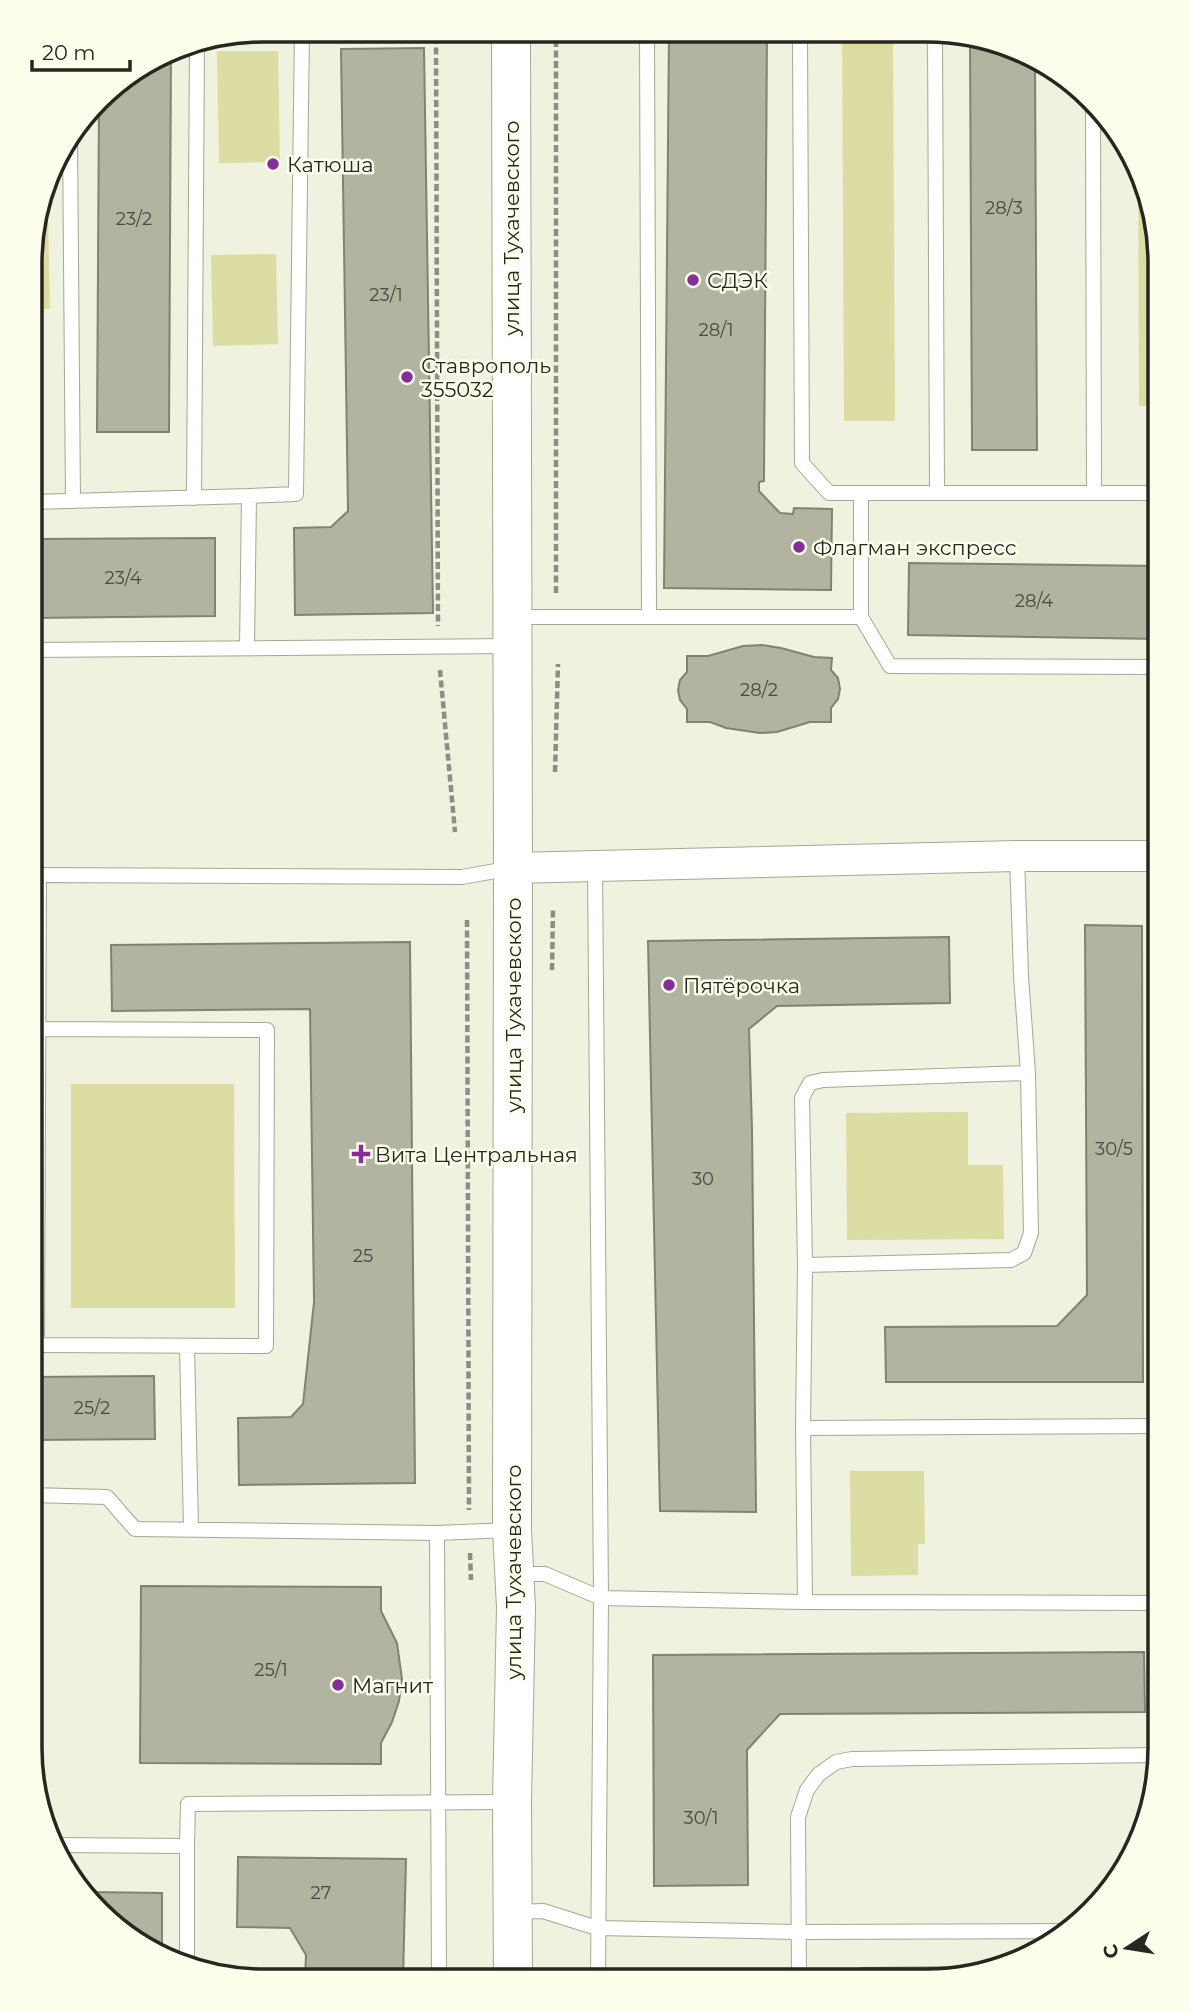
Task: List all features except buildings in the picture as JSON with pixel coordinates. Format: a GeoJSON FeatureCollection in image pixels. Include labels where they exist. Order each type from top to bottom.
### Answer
{"type":"FeatureCollection","features":[{"type":"Feature","properties":{"kind":"main road","name":"улица Тухачевского"},"geometry":{"type":"LineString","coordinates":[[511,42],[512,1530],[516,1607],[512,1802],[513,1969]]}},
{"type":"Feature","properties":{"kind":"street"},"geometry":{"type":"LineString","coordinates":[[513,868],[1017,856],[1148,856]]}},
{"type":"Feature","properties":{"kind":"lane"},"geometry":{"type":"LineString","coordinates":[[42,502],[296,494],[302,42]]}},
{"type":"Feature","properties":{"kind":"lane"},"geometry":{"type":"LineString","coordinates":[[648,42],[649,616]]}},
{"type":"Feature","properties":{"kind":"lane"},"geometry":{"type":"LineString","coordinates":[[800,42],[802,463],[829,493],[1148,493]]}},
{"type":"Feature","properties":{"kind":"lane"},"geometry":{"type":"LineString","coordinates":[[935,43],[937,493]]}},
{"type":"Feature","properties":{"kind":"lane"},"geometry":{"type":"LineString","coordinates":[[194,498],[197,53]]}},
{"type":"Feature","properties":{"kind":"lane"},"geometry":{"type":"LineString","coordinates":[[1093,119],[1094,493]]}},
{"type":"Feature","properties":{"kind":"lane"},"geometry":{"type":"LineString","coordinates":[[71,155],[73,501]]}},
{"type":"Feature","properties":{"kind":"lane"},"geometry":{"type":"LineString","coordinates":[[861,493],[861,617],[890,666],[1148,667]]}},
{"type":"Feature","properties":{"kind":"lane"},"geometry":{"type":"LineString","coordinates":[[247,648],[249,496]]}},
{"type":"Feature","properties":{"kind":"lane"},"geometry":{"type":"LineString","coordinates":[[42,650],[438,646],[512,631],[649,616],[861,617]]}},
{"type":"Feature","properties":{"kind":"lane"},"geometry":{"type":"LineString","coordinates":[[805,1265],[1011,1260],[1024,1253],[1031,1233],[1028,1073],[1017,856]]}},
{"type":"Feature","properties":{"kind":"lane"},"geometry":{"type":"LineString","coordinates":[[595,865],[601,1598],[598,1969]]}},
{"type":"Feature","properties":{"kind":"lane"},"geometry":{"type":"LineString","coordinates":[[42,875],[462,877],[513,868]]}},
{"type":"Feature","properties":{"kind":"lane"},"geometry":{"type":"LineString","coordinates":[[42,1029],[267,1030],[266,1346],[42,1345]]}},
{"type":"Feature","properties":{"kind":"lane"},"geometry":{"type":"LineString","coordinates":[[805,1602],[802,1098],[810,1083],[822,1080],[1028,1073]]}},
{"type":"Feature","properties":{"kind":"lane"},"geometry":{"type":"LineString","coordinates":[[187,1346],[191,1529]]}},
{"type":"Feature","properties":{"kind":"lane"},"geometry":{"type":"LineString","coordinates":[[803,1428],[1148,1426]]}},
{"type":"Feature","properties":{"kind":"lane"},"geometry":{"type":"LineString","coordinates":[[42,1495],[107,1497],[135,1529],[437,1533],[512,1530]]}},
{"type":"Feature","properties":{"kind":"lane"},"geometry":{"type":"LineString","coordinates":[[437,1533],[439,1969]]}},
{"type":"Feature","properties":{"kind":"lane"},"geometry":{"type":"LineString","coordinates":[[513,1574],[545,1574],[601,1598],[805,1602],[1148,1603]]}},
{"type":"Feature","properties":{"kind":"lane"},"geometry":{"type":"LineString","coordinates":[[799,1969],[798,1817],[807,1790],[818,1775],[836,1762],[852,1759],[1148,1755]]}},
{"type":"Feature","properties":{"kind":"lane"},"geometry":{"type":"LineString","coordinates":[[187,1955],[188,1804],[512,1802]]}},
{"type":"Feature","properties":{"kind":"lane"},"geometry":{"type":"LineString","coordinates":[[66,1845],[187,1846]]}},
{"type":"Feature","properties":{"kind":"lane"},"geometry":{"type":"LineString","coordinates":[[513,1912],[544,1911],[597,1928],[797,1932],[1049,1931]]}},
{"type":"Feature","properties":{"kind":"path"},"geometry":{"type":"LineString","coordinates":[[436,42],[438,646],[455,832]]}},
{"type":"Feature","properties":{"kind":"path"},"geometry":{"type":"LineString","coordinates":[[556,42],[556,599]]}},
{"type":"Feature","properties":{"kind":"path"},"geometry":{"type":"LineString","coordinates":[[555,772],[558,664]]}},
{"type":"Feature","properties":{"kind":"path"},"geometry":{"type":"LineString","coordinates":[[467,920],[471,1580]]}},
{"type":"Feature","properties":{"kind":"green space"},"geometry":{"type":"Polygon","coordinates":[[[842,42],[893,42],[895,421],[844,421],[842,42]]]}},
{"type":"Feature","properties":{"kind":"green space"},"geometry":{"type":"Polygon","coordinates":[[[217,51],[278,51],[280,162],[219,163],[217,51]]]}},
{"type":"Feature","properties":{"kind":"green space"},"geometry":{"type":"Polygon","coordinates":[[[1138,199],[1144,220],[1148,263],[1148,406],[1139,406],[1138,199]]]}},
{"type":"Feature","properties":{"kind":"green space"},"geometry":{"type":"Polygon","coordinates":[[[47,218],[48,218],[50,309],[42,309],[42,263],[47,218]]]}},
{"type":"Feature","properties":{"kind":"green space"},"geometry":{"type":"Polygon","coordinates":[[[276,254],[278,344],[213,346],[211,255],[276,254]]]}},
{"type":"Feature","properties":{"kind":"green space"},"geometry":{"type":"Polygon","coordinates":[[[71,1084],[234,1084],[235,1308],[71,1308],[71,1084]]]}},
{"type":"Feature","properties":{"kind":"green space"},"geometry":{"type":"Polygon","coordinates":[[[968,1112],[968,1165],[1003,1165],[1004,1239],[847,1240],[846,1113],[968,1112]]]}},
{"type":"Feature","properties":{"kind":"green space"},"geometry":{"type":"Polygon","coordinates":[[[850,1471],[924,1471],[925,1544],[918,1544],[918,1575],[851,1576],[850,1471]]]}},
{"type":"Feature","properties":{"kind":"place","name":"Катюша"},"geometry":{"type":"Point","coordinates":[273,164]}},
{"type":"Feature","properties":{"kind":"place","name":"СДЭК"},"geometry":{"type":"Point","coordinates":[693,280]}},
{"type":"Feature","properties":{"kind":"place","name":"Ставрополь 355032"},"geometry":{"type":"Point","coordinates":[407,377]}},
{"type":"Feature","properties":{"kind":"place","name":"Флагман экспресс"},"geometry":{"type":"Point","coordinates":[799,547]}},
{"type":"Feature","properties":{"kind":"place","name":"Пятёрочка"},"geometry":{"type":"Point","coordinates":[669,985]}},
{"type":"Feature","properties":{"kind":"place","name":"Вита Центральная"},"geometry":{"type":"Point","coordinates":[361,1154]}},
{"type":"Feature","properties":{"kind":"place","name":"Магнит"},"geometry":{"type":"Point","coordinates":[338,1685]}}]}
